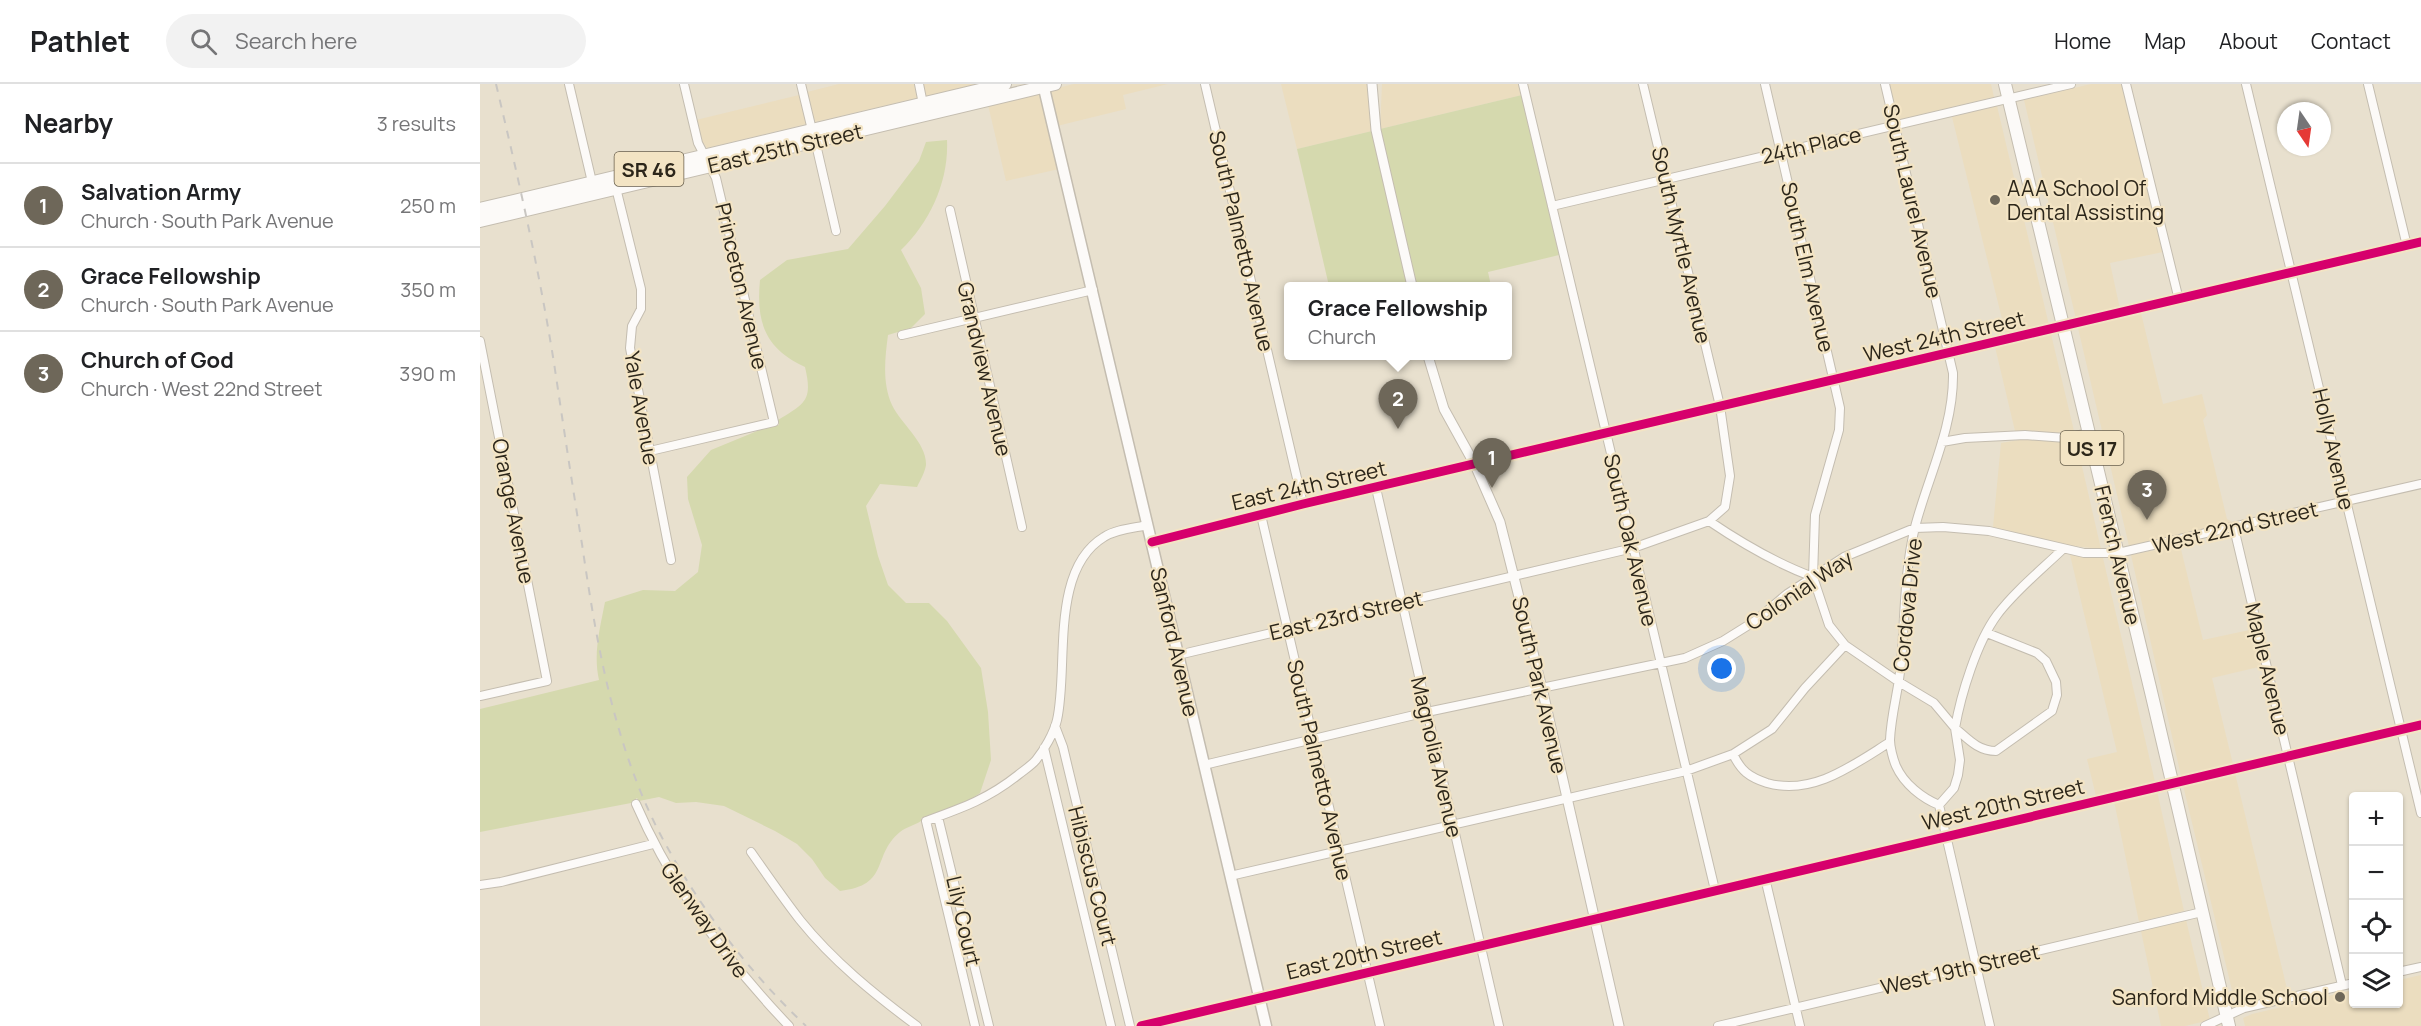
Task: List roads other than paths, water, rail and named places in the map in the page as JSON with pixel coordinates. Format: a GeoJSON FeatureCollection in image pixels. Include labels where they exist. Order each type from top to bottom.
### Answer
{"type":"FeatureCollection","features":[{"type":"Feature","properties":{"kind":"main road","name":"East 25th Street"},"geometry":{"type":"LineString","coordinates":[[813,135],[854,125],[863,118],[1005,84]]}},
{"type":"Feature","properties":{"kind":"main road","name":"French Avenue"},"geometry":{"type":"LineString","coordinates":[[2005,84],[2228,1021]]}},
{"type":"Feature","properties":{"kind":"main road","name":"East 25th Street"},"geometry":{"type":"LineString","coordinates":[[480,209],[592,182],[708,160],[1047,85]]}},
{"type":"Feature","properties":{"kind":"main road","name":"Sanford Avenue"},"geometry":{"type":"LineString","coordinates":[[1047,85],[1266,1026]]}},
{"type":"Feature","properties":{"kind":"main road","name":"East 25th Street"},"geometry":{"type":"LineString","coordinates":[[480,221],[616,188],[708,160]]}},
{"type":"Feature","properties":{"kind":"main road"},"geometry":{"type":"LineString","coordinates":[[480,214],[502,209],[513,201]]}},
{"type":"Feature","properties":{"kind":"street"},"geometry":{"type":"LineString","coordinates":[[569,84],[592,182]]}},
{"type":"Feature","properties":{"kind":"street","name":"Princeton Avenue"},"geometry":{"type":"LineString","coordinates":[[650,451],[774,422],[708,160],[698,143],[684,84]]}},
{"type":"Feature","properties":{"kind":"street"},"geometry":{"type":"LineString","coordinates":[[801,84],[836,231]]}},
{"type":"Feature","properties":{"kind":"street"},"geometry":{"type":"LineString","coordinates":[[919,84],[923,104]]}},
{"type":"Feature","properties":{"kind":"street","name":"South Palmetto Avenue"},"geometry":{"type":"LineString","coordinates":[[1205,84],[1303,504]]}},
{"type":"Feature","properties":{"kind":"street"},"geometry":{"type":"LineString","coordinates":[[1372,84],[1376,130],[1411,282]]}},
{"type":"Feature","properties":{"kind":"street","name":"South Oak Avenue"},"geometry":{"type":"LineString","coordinates":[[1523,84],[1715,890]]}},
{"type":"Feature","properties":{"kind":"street","name":"South Myrtle Avenue"},"geometry":{"type":"LineString","coordinates":[[1643,84],[1720,406],[1730,476],[1725,507],[1709,521]]}},
{"type":"Feature","properties":{"kind":"street","name":"South Elm Avenue"},"geometry":{"type":"LineString","coordinates":[[1765,84],[1840,408],[1839,430],[1815,515],[1813,578]]}},
{"type":"Feature","properties":{"kind":"street","name":"South Laurel Avenue"},"geometry":{"type":"LineString","coordinates":[[1885,84],[1949,353]]}},
{"type":"Feature","properties":{"kind":"street","name":"24th Place"},"geometry":{"type":"LineString","coordinates":[[1552,206],[2071,84]]}},
{"type":"Feature","properties":{"kind":"street"},"geometry":{"type":"LineString","coordinates":[[2126,84],[2179,300]]}},
{"type":"Feature","properties":{"kind":"street","name":"Holly Avenue"},"geometry":{"type":"LineString","coordinates":[[2246,84],[2421,813]]}},
{"type":"Feature","properties":{"kind":"street"},"geometry":{"type":"LineString","coordinates":[[2368,84],[2407,246]]}},
{"type":"Feature","properties":{"kind":"street","name":"Yale Avenue"},"geometry":{"type":"LineString","coordinates":[[616,188],[641,290],[641,309],[632,326],[630,348],[671,560]]}},
{"type":"Feature","properties":{"kind":"street","name":"Grandview Avenue"},"geometry":{"type":"LineString","coordinates":[[950,210],[1022,527]]}},
{"type":"Feature","properties":{"kind":"street","name":"West 24th Street"},"geometry":{"type":"LineString","coordinates":[[1474,465],[2421,242]]}},
{"type":"Feature","properties":{"kind":"street"},"geometry":{"type":"LineString","coordinates":[[902,335],[1093,290]]}},
{"type":"Feature","properties":{"kind":"street","name":"Orange Avenue"},"geometry":{"type":"LineString","coordinates":[[480,340],[547,681],[480,696]]}},
{"type":"Feature","properties":{"kind":"street","name":"Cordova Drive"},"geometry":{"type":"LineString","coordinates":[[1939,805],[1923,799],[1896,767],[1890,742],[1899,682],[1907,573],[1915,528],[1942,442],[1953,385],[1949,353]]}},
{"type":"Feature","properties":{"kind":"street","name":"South Park Avenue"},"geometry":{"type":"LineString","coordinates":[[1429,360],[1444,409],[1474,465],[1500,522],[1542,688],[1619,1026]]}},
{"type":"Feature","properties":{"kind":"street"},"geometry":{"type":"LineString","coordinates":[[1942,442],[1965,438],[2025,435],[2066,438],[2089,433]]}},
{"type":"Feature","properties":{"kind":"street","name":"East 24th Street"},"geometry":{"type":"LineString","coordinates":[[1152,542],[1303,504],[1474,465]]}},
{"type":"Feature","properties":{"kind":"street","name":"West 22nd Street"},"geometry":{"type":"LineString","coordinates":[[2118,553],[2421,484]]}},
{"type":"Feature","properties":{"kind":"street","name":"Magnolia Avenue"},"geometry":{"type":"LineString","coordinates":[[1376,488],[1499,1026]]}},
{"type":"Feature","properties":{"kind":"street","name":"South Palmetto Avenue"},"geometry":{"type":"LineString","coordinates":[[1261,515],[1380,1026]]}},
{"type":"Feature","properties":{"kind":"street"},"geometry":{"type":"LineString","coordinates":[[1709,521],[1750,549],[1782,566],[1813,578],[1829,625],[1845,645],[1934,703],[1955,728],[1975,745],[1985,751],[1996,751],[2052,711],[2057,696],[2056,682],[2046,661],[2037,653],[1986,633]]}},
{"type":"Feature","properties":{"kind":"street","name":"East 23rd Street"},"geometry":{"type":"LineString","coordinates":[[1178,655],[1633,548],[1709,521]]}},
{"type":"Feature","properties":{"kind":"street"},"geometry":{"type":"LineString","coordinates":[[938,817],[975,804],[1035,762],[1056,726],[1060,704],[1066,604],[1078,568],[1086,555],[1104,537],[1148,525]]}},
{"type":"Feature","properties":{"kind":"street","name":"Colonial Way"},"geometry":{"type":"LineString","coordinates":[[1660,663],[1685,658],[1723,641],[1755,621],[1787,594],[1859,550],[1915,528],[1943,527],[1989,531],[2063,549],[2099,554],[2118,553]]}},
{"type":"Feature","properties":{"kind":"street","name":"Maple Avenue"},"geometry":{"type":"LineString","coordinates":[[2234,528],[2342,985]]}},
{"type":"Feature","properties":{"kind":"street"},"geometry":{"type":"LineString","coordinates":[[1990,1026],[1939,805],[1954,788],[1958,776],[1960,760],[1955,728],[1967,680],[1986,633],[2002,609],[2063,549]]}},
{"type":"Feature","properties":{"kind":"street"},"geometry":{"type":"LineString","coordinates":[[1230,876],[1686,771],[1733,754],[1772,729],[1845,645]]}},
{"type":"Feature","properties":{"kind":"street"},"geometry":{"type":"LineString","coordinates":[[1204,765],[1427,712],[1660,663]]}},
{"type":"Feature","properties":{"kind":"street","name":"West 20th Street"},"geometry":{"type":"LineString","coordinates":[[1594,919],[2421,725]]}},
{"type":"Feature","properties":{"kind":"street","name":"Hibiscus Court"},"geometry":{"type":"LineString","coordinates":[[1056,726],[1130,1026]]}},
{"type":"Feature","properties":{"kind":"street"},"geometry":{"type":"LineString","coordinates":[[1733,754],[1746,774],[1769,783],[1798,786],[1835,775],[1890,742]]}},
{"type":"Feature","properties":{"kind":"street","name":"Hibiscus Court"},"geometry":{"type":"LineString","coordinates":[[1044,748],[1111,1026]]}},
{"type":"Feature","properties":{"kind":"street","name":"Glenway Drive"},"geometry":{"type":"LineString","coordinates":[[636,804],[653,844],[716,943],[760,996],[789,1026]]}},
{"type":"Feature","properties":{"kind":"street","name":"Lily Court"},"geometry":{"type":"LineString","coordinates":[[975,1026],[926,821],[938,817],[989,1026]]}},
{"type":"Feature","properties":{"kind":"street"},"geometry":{"type":"LineString","coordinates":[[480,885],[501,882],[653,844]]}},
{"type":"Feature","properties":{"kind":"street"},"geometry":{"type":"LineString","coordinates":[[751,852],[800,921],[841,964],[882,1000],[917,1026]]}},
{"type":"Feature","properties":{"kind":"street"},"geometry":{"type":"LineString","coordinates":[[1765,878],[1800,1026]]}},
{"type":"Feature","properties":{"kind":"street","name":"West 19th Street"},"geometry":{"type":"LineString","coordinates":[[1718,1026],[2202,912]]}},
{"type":"Feature","properties":{"kind":"street","name":"East 20th Street"},"geometry":{"type":"LineString","coordinates":[[1141,1026],[1594,919]]}},
{"type":"Feature","properties":{"kind":"street"},"geometry":{"type":"LineString","coordinates":[[2403,971],[2421,967]]}},
{"type":"Feature","properties":{"kind":"street"},"geometry":{"type":"LineString","coordinates":[[2205,1026],[2228,1021],[2244,1008],[2349,984]]}},
{"type":"Feature","properties":{"kind":"railway"},"geometry":{"type":"LineString","coordinates":[[496,84],[542,293],[600,653],[629,760],[657,828],[705,908],[743,958],[806,1026]]}},
{"type":"Feature","properties":{"kind":"place","name":"AAA School Of Dental Assisting"},"geometry":{"type":"Point","coordinates":[1995,200]}},
{"type":"Feature","properties":{"kind":"place","name":"Grace Fellowship"},"geometry":{"type":"Point","coordinates":[1398,429]}},
{"type":"Feature","properties":{"kind":"place","name":"Salvation Army"},"geometry":{"type":"Point","coordinates":[1492,488]}},
{"type":"Feature","properties":{"kind":"place","name":"Church of God"},"geometry":{"type":"Point","coordinates":[2147,520]}},
{"type":"Feature","properties":{"kind":"place","name":"Sanford Middle School"},"geometry":{"type":"Point","coordinates":[2340,997]}}]}
